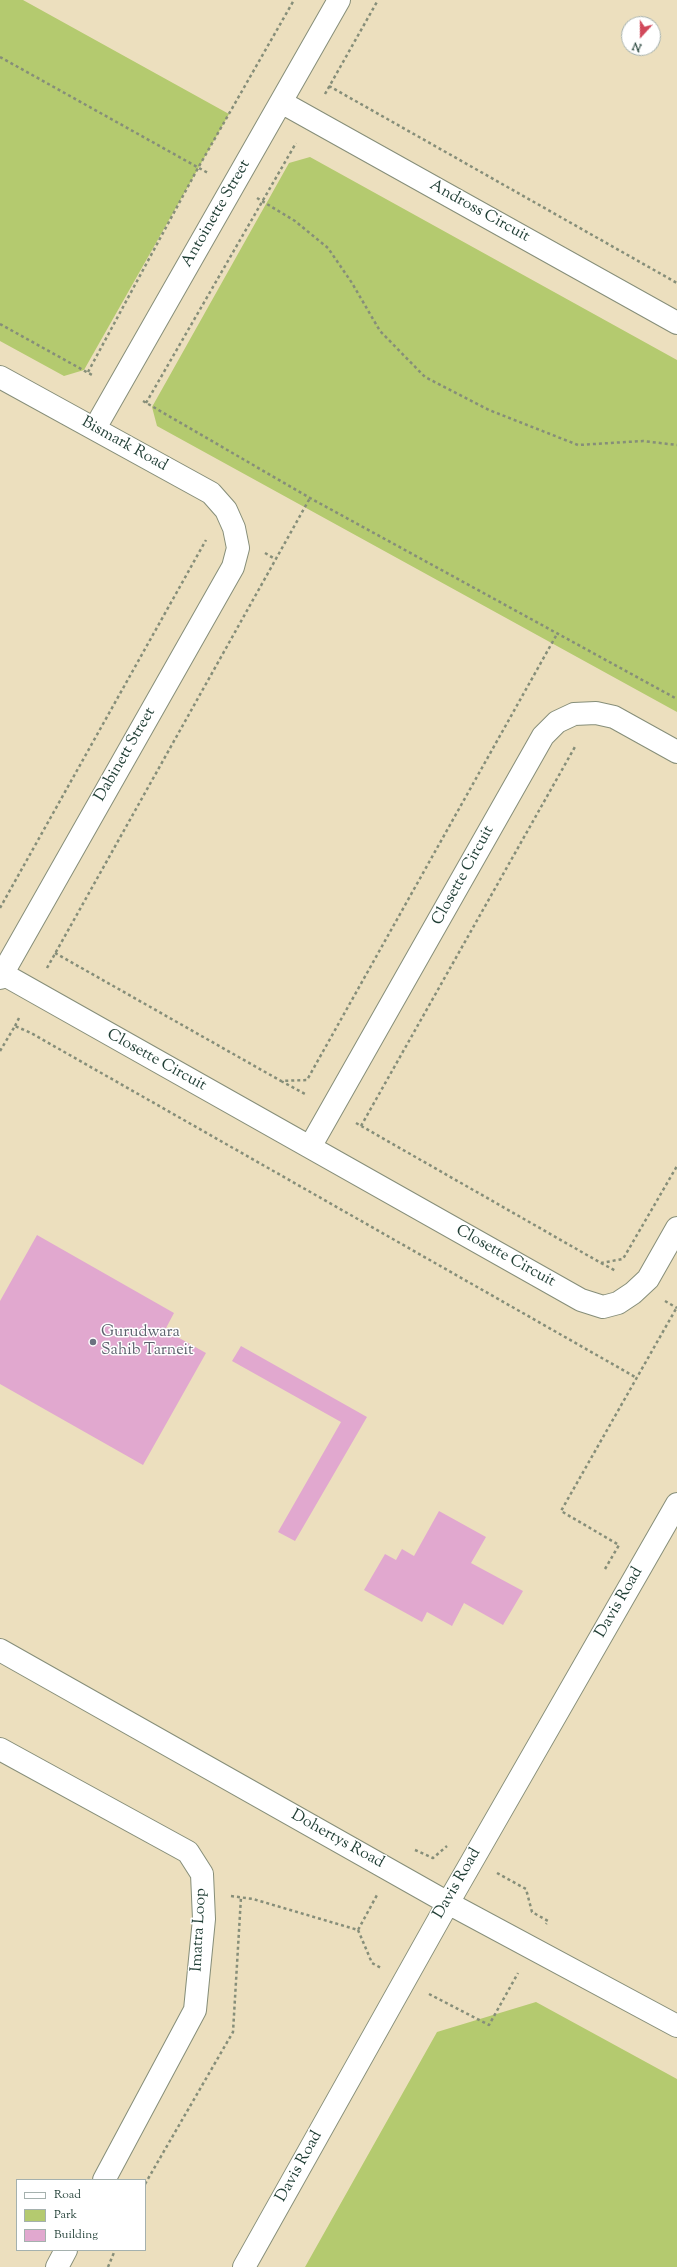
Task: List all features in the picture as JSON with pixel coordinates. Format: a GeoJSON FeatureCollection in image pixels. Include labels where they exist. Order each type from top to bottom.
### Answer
{"type":"FeatureCollection","features":[{"type":"Feature","properties":{"kind":"street","name":"Antoinette Street"},"geometry":{"type":"LineString","coordinates":[[95,428],[339,0]]}},
{"type":"Feature","properties":{"kind":"street","name":"Andross Circuit"},"geometry":{"type":"LineString","coordinates":[[281,102],[677,323]]}},
{"type":"Feature","properties":{"kind":"street","name":"Bismark Road"},"geometry":{"type":"LineString","coordinates":[[0,377],[211,493],[226,510],[234,528]]}},
{"type":"Feature","properties":{"kind":"street","name":"Dabinett Street"},"geometry":{"type":"LineString","coordinates":[[1,976],[233,568],[238,548],[234,528]]}},
{"type":"Feature","properties":{"kind":"street","name":"Closette Circuit"},"geometry":{"type":"LineString","coordinates":[[310,1147],[543,736],[557,722],[574,714],[596,713],[614,717],[677,752]]}},
{"type":"Feature","properties":{"kind":"street","name":"Closette Circuit"},"geometry":{"type":"LineString","coordinates":[[1,976],[34,992],[581,1300],[603,1307],[618,1303],[648,1279],[677,1228]]}},
{"type":"Feature","properties":{"kind":"street","name":"Davis Road"},"geometry":{"type":"LineString","coordinates":[[244,2267],[448,1902],[677,1504]]}},
{"type":"Feature","properties":{"kind":"street","name":"Dohertys Road"},"geometry":{"type":"LineString","coordinates":[[0,1650],[448,1902],[677,2026]]}},
{"type":"Feature","properties":{"kind":"street","name":"Imatra Loop"},"geometry":{"type":"LineString","coordinates":[[0,1749],[188,1852],[202,1874],[204,1918],[195,2010],[105,2179]]}},
{"type":"Feature","properties":{"kind":"street"},"geometry":{"type":"LineString","coordinates":[[57,2267],[65,2251]]}},
{"type":"Feature","properties":{"kind":"path"},"geometry":{"type":"LineString","coordinates":[[88,372],[198,168],[294,0]]}},
{"type":"Feature","properties":{"kind":"path"},"geometry":{"type":"LineString","coordinates":[[146,403],[261,200],[378,0]]}},
{"type":"Feature","properties":{"kind":"path"},"geometry":{"type":"LineString","coordinates":[[0,57],[198,168],[261,200],[295,221],[328,248],[352,283],[380,331],[425,377],[489,410],[578,445],[643,441],[677,445]]}},
{"type":"Feature","properties":{"kind":"path"},"geometry":{"type":"LineString","coordinates":[[329,86],[677,283]]}},
{"type":"Feature","properties":{"kind":"path"},"geometry":{"type":"LineString","coordinates":[[0,324],[117,389],[146,403],[310,498],[677,700]]}},
{"type":"Feature","properties":{"kind":"path"},"geometry":{"type":"LineString","coordinates":[[0,1051],[56,954],[310,498]]}},
{"type":"Feature","properties":{"kind":"path"},"geometry":{"type":"LineString","coordinates":[[0,908],[206,542],[205,536]]}},
{"type":"Feature","properties":{"kind":"path"},"geometry":{"type":"LineString","coordinates":[[56,954],[281,1081],[307,1080],[557,634]]}},
{"type":"Feature","properties":{"kind":"path"},"geometry":{"type":"LineString","coordinates":[[577,743],[361,1126],[601,1263],[623,1258],[677,1166]]}},
{"type":"Feature","properties":{"kind":"path"},"geometry":{"type":"LineString","coordinates":[[15,1026],[31,1033],[637,1378]]}},
{"type":"Feature","properties":{"kind":"path"},"geometry":{"type":"LineString","coordinates":[[603,1572],[619,1544],[561,1511],[677,1308]]}},
{"type":"Feature","properties":{"kind":"path"},"geometry":{"type":"LineString","coordinates":[[447,1846],[451,1839]]}},
{"type":"Feature","properties":{"kind":"path"},"geometry":{"type":"LineString","coordinates":[[108,2267],[115,2251]]}},
{"type":"Feature","properties":{"kind":"green space"},"geometry":{"type":"Polygon","coordinates":[[[0,0],[23,0],[229,114],[84,370],[64,376],[0,341],[0,0]]]}},
{"type":"Feature","properties":{"kind":"green space"},"geometry":{"type":"Polygon","coordinates":[[[310,157],[677,360],[677,712],[157,426],[152,407],[289,163],[310,157]]]}},
{"type":"Feature","properties":{"kind":"green space"},"geometry":{"type":"Polygon","coordinates":[[[536,2002],[677,2079],[677,2267],[305,2267],[437,2032],[536,2002]]]}},
{"type":"Feature","properties":{"kind":"building","name":"Gurudwara Sahib Tarneit"},"geometry":{"type":"Polygon","coordinates":[[[37,1235],[174,1313],[165,1330],[206,1353],[143,1465],[0,1384],[0,1301],[37,1235]]]}},
{"type":"Feature","properties":{"kind":"building"},"geometry":{"type":"Polygon","coordinates":[[[241,1346],[367,1417],[295,1541],[278,1532],[341,1422],[232,1361],[241,1346]]]}},
{"type":"Feature","properties":{"kind":"building"},"geometry":{"type":"Polygon","coordinates":[[[439,1511],[486,1537],[471,1563],[523,1591],[503,1625],[464,1603],[452,1626],[427,1612],[422,1622],[364,1590],[385,1554],[396,1560],[402,1549],[414,1556],[439,1511]]]}},
{"type":"Feature","properties":{"kind":"place","name":"Gurudwara Sahib Tarneit"},"geometry":{"type":"Point","coordinates":[93,1342]}}]}
